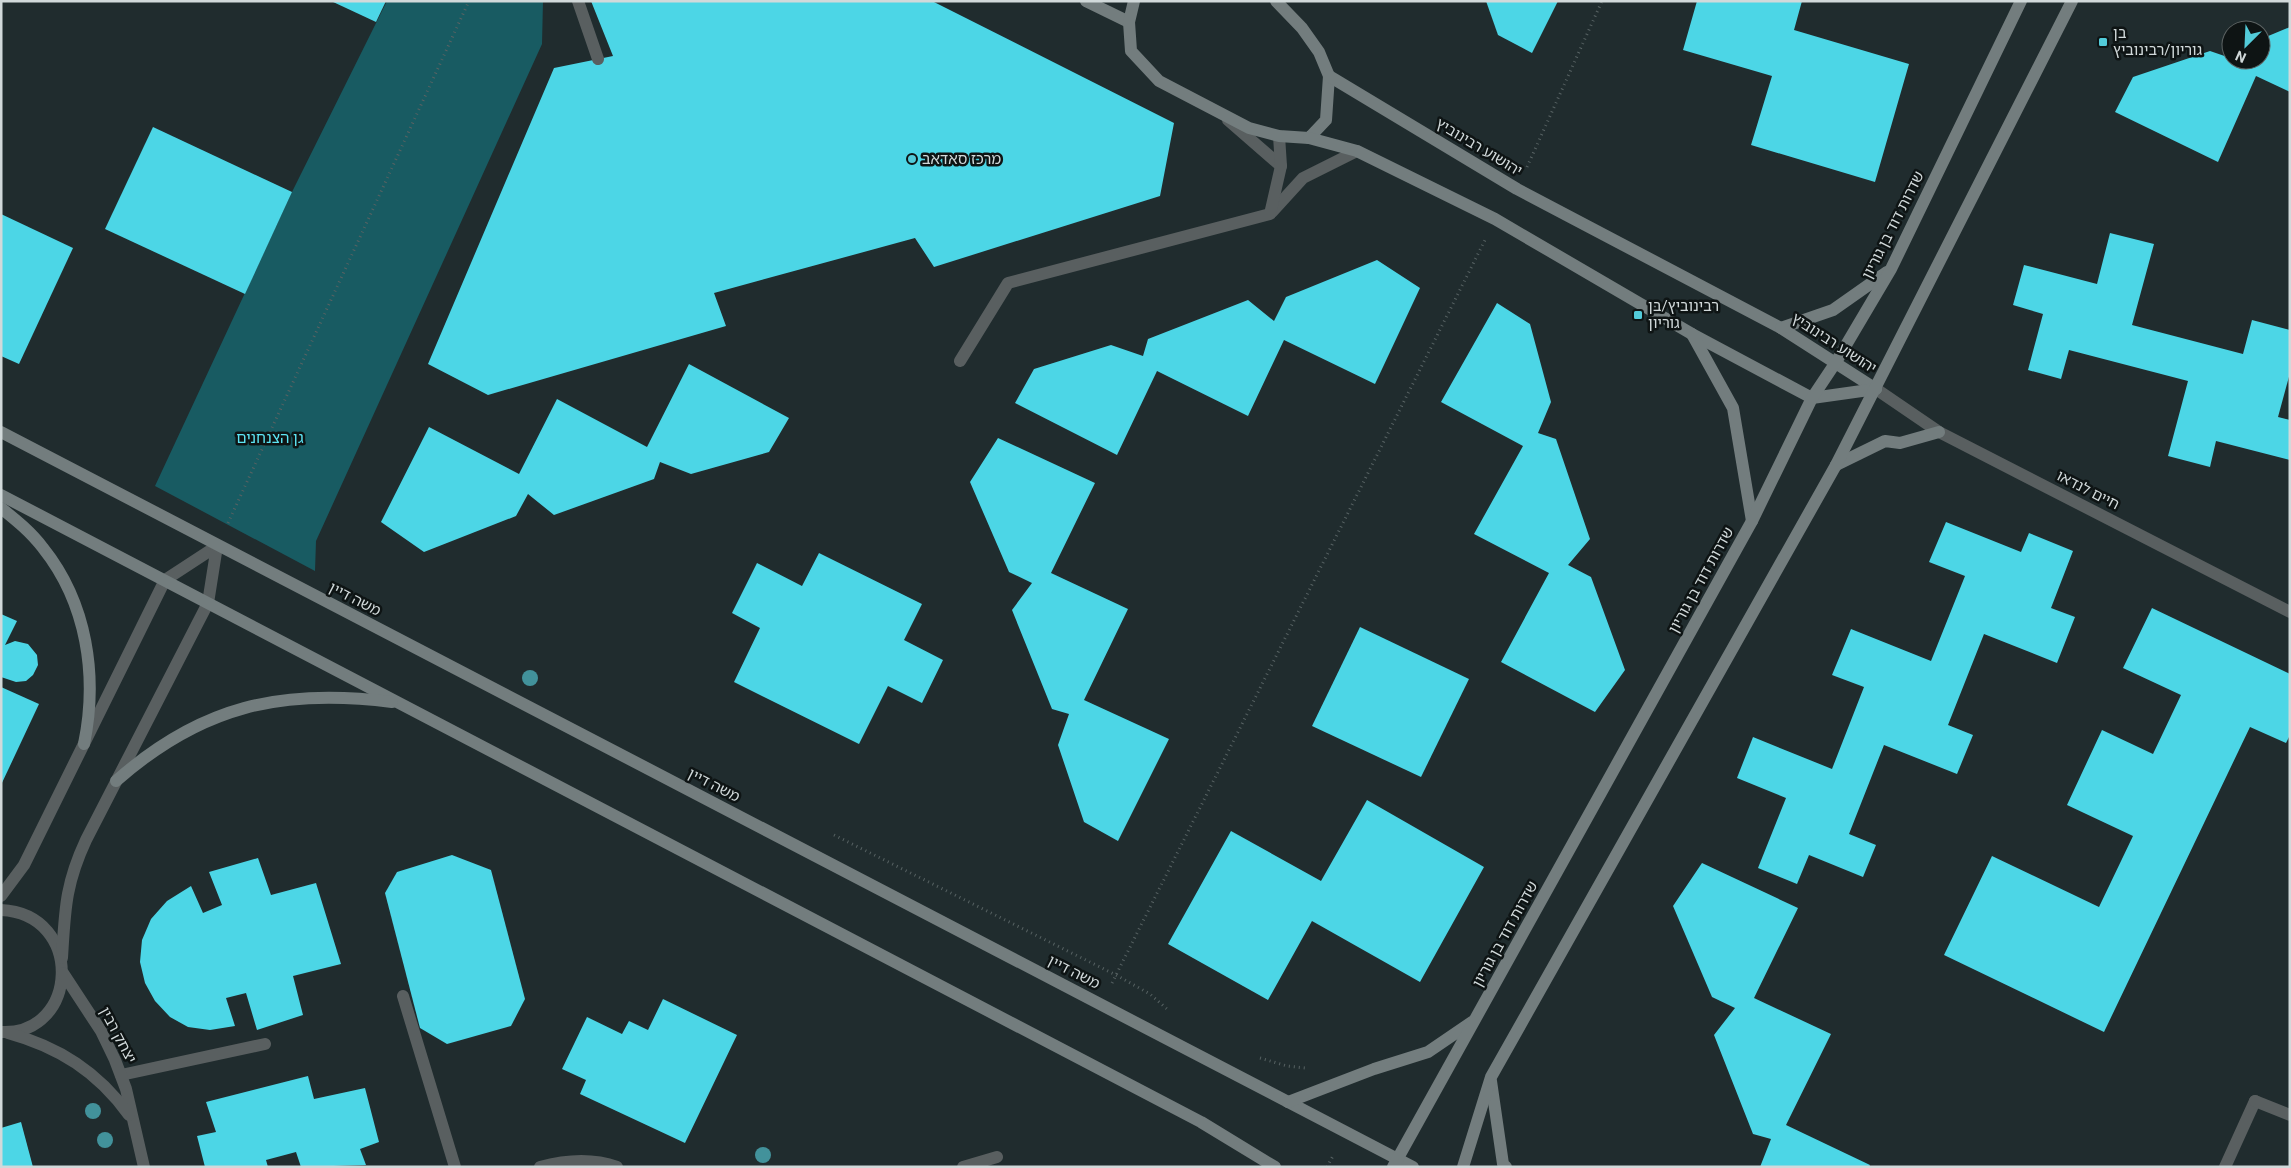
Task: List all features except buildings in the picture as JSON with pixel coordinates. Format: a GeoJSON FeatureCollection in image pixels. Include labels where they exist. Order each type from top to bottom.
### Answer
{"type":"FeatureCollection","features":[{"type":"Feature","properties":{"kind":"street"},"geometry":{"type":"LineString","coordinates":[[578,1],[598,59]]}},
{"type":"Feature","properties":{"kind":"street"},"geometry":{"type":"LineString","coordinates":[[1086,1],[1129,22]]}},
{"type":"Feature","properties":{"kind":"street"},"geometry":{"type":"LineString","coordinates":[[1134,1],[1129,22],[1131,51],[1159,81],[1224,117],[1249,128],[1279,136],[1309,138],[1357,151],[1495,219],[1692,334],[1812,398]]}},
{"type":"Feature","properties":{"kind":"street"},"geometry":{"type":"LineString","coordinates":[[1276,1],[1302,28],[1319,52],[1328,76],[1326,120],[1309,138]]}},
{"type":"Feature","properties":{"kind":"street","name":"שדרות דוד בן גוריון"},"geometry":{"type":"LineString","coordinates":[[1395,1163],[1752,521],[1812,398],[1836,362],[1891,270],[2021,1]]}},
{"type":"Feature","properties":{"kind":"street"},"geometry":{"type":"LineString","coordinates":[[1463,1167],[1491,1077],[1836,466],[2072,1]]}},
{"type":"Feature","properties":{"kind":"street","name":"יהושוע רבינוביץ"},"geometry":{"type":"LineString","coordinates":[[1328,76],[1517,189],[1781,328],[1876,389]]}},
{"type":"Feature","properties":{"kind":"street"},"geometry":{"type":"LineString","coordinates":[[1224,117],[1281,166]]}},
{"type":"Feature","properties":{"kind":"street"},"geometry":{"type":"LineString","coordinates":[[1270,214],[1281,166],[1279,136]]}},
{"type":"Feature","properties":{"kind":"street"},"geometry":{"type":"LineString","coordinates":[[960,362],[1008,283],[1270,214],[1303,178],[1357,151]]}},
{"type":"Feature","properties":{"kind":"street"},"geometry":{"type":"LineString","coordinates":[[1781,328],[1833,310],[1891,270]]}},
{"type":"Feature","properties":{"kind":"street"},"geometry":{"type":"LineString","coordinates":[[1692,334],[1733,408],[1752,521]]}},
{"type":"Feature","properties":{"kind":"street","name":"יהושוע רבינוביץ"},"geometry":{"type":"LineString","coordinates":[[1812,398],[1876,389]]}},
{"type":"Feature","properties":{"kind":"street","name":"חיים לנדאו"},"geometry":{"type":"LineString","coordinates":[[1876,389],[1939,432],[2290,612]]}},
{"type":"Feature","properties":{"kind":"street","name":"משה דיין"},"geometry":{"type":"LineString","coordinates":[[1,432],[1288,1102],[1395,1163],[1413,1167]]}},
{"type":"Feature","properties":{"kind":"street"},"geometry":{"type":"LineString","coordinates":[[1836,466],[1885,441],[1900,443],[1939,432]]}},
{"type":"Feature","properties":{"kind":"street"},"geometry":{"type":"LineString","coordinates":[[1,495],[1201,1122],[1276,1167]]}},
{"type":"Feature","properties":{"kind":"street"},"geometry":{"type":"LineString","coordinates":[[1,508],[24,527],[42,546],[64,580],[77,609],[84,631],[89,676],[88,724],[84,744]]}},
{"type":"Feature","properties":{"kind":"street"},"geometry":{"type":"LineString","coordinates":[[1,896],[20,872],[165,580],[218,546]]}},
{"type":"Feature","properties":{"kind":"street"},"geometry":{"type":"LineString","coordinates":[[3,1032],[32,1024],[47,1012],[58,996],[62,973],[64,907],[73,869],[86,840],[208,603],[218,546]]}},
{"type":"Feature","properties":{"kind":"street"},"geometry":{"type":"LineString","coordinates":[[116,781],[140,760],[183,733],[220,716],[252,706],[292,699],[326,696],[400,703]]}},
{"type":"Feature","properties":{"kind":"street"},"geometry":{"type":"LineString","coordinates":[[1,910],[26,915],[43,926],[55,941],[62,958]]}},
{"type":"Feature","properties":{"kind":"street","name":"יצחק רבין"},"geometry":{"type":"LineString","coordinates":[[62,973],[101,1031],[121,1075],[144,1167]]}},
{"type":"Feature","properties":{"kind":"street"},"geometry":{"type":"LineString","coordinates":[[403,996],[455,1167]]}},
{"type":"Feature","properties":{"kind":"street"},"geometry":{"type":"LineString","coordinates":[[1288,1102],[1374,1069],[1428,1052],[1476,1019]]}},
{"type":"Feature","properties":{"kind":"street","name":"יצחק רבין"},"geometry":{"type":"LineString","coordinates":[[3,1032],[40,1043],[82,1066],[104,1084],[131,1117]]}},
{"type":"Feature","properties":{"kind":"street"},"geometry":{"type":"LineString","coordinates":[[121,1075],[265,1044]]}},
{"type":"Feature","properties":{"kind":"street"},"geometry":{"type":"LineString","coordinates":[[1491,1077],[1503,1164],[1506,1167]]}},
{"type":"Feature","properties":{"kind":"street"},"geometry":{"type":"LineString","coordinates":[[2225,1167],[2255,1100],[2290,1115]]}},
{"type":"Feature","properties":{"kind":"street"},"geometry":{"type":"LineString","coordinates":[[963,1167],[997,1157]]}},
{"type":"Feature","properties":{"kind":"street"},"geometry":{"type":"LineString","coordinates":[[540,1167],[555,1163],[580,1161],[617,1167]]}},
{"type":"Feature","properties":{"kind":"path"},"geometry":{"type":"LineString","coordinates":[[218,546],[469,1]]}},
{"type":"Feature","properties":{"kind":"path"},"geometry":{"type":"LineString","coordinates":[[1517,189],[1602,1]]}},
{"type":"Feature","properties":{"kind":"path"},"geometry":{"type":"LineString","coordinates":[[1101,1004],[1495,219]]}},
{"type":"Feature","properties":{"kind":"green space","name":"גן הצנחנים"},"geometry":{"type":"Polygon","coordinates":[[[387,1],[543,1],[542,44],[316,541],[315,571],[155,486],[292,192],[387,1]]]}},
{"type":"Feature","properties":{"kind":"place","name":"בן גוריון/רבינוביץ"},"geometry":{"type":"Point","coordinates":[2103,42]}},
{"type":"Feature","properties":{"kind":"place","name":"מרכז סאדאב"},"geometry":{"type":"Point","coordinates":[912,159]}},
{"type":"Feature","properties":{"kind":"place","name":"רבינוביץ/בן גוריון"},"geometry":{"type":"Point","coordinates":[1638,315]}}]}
